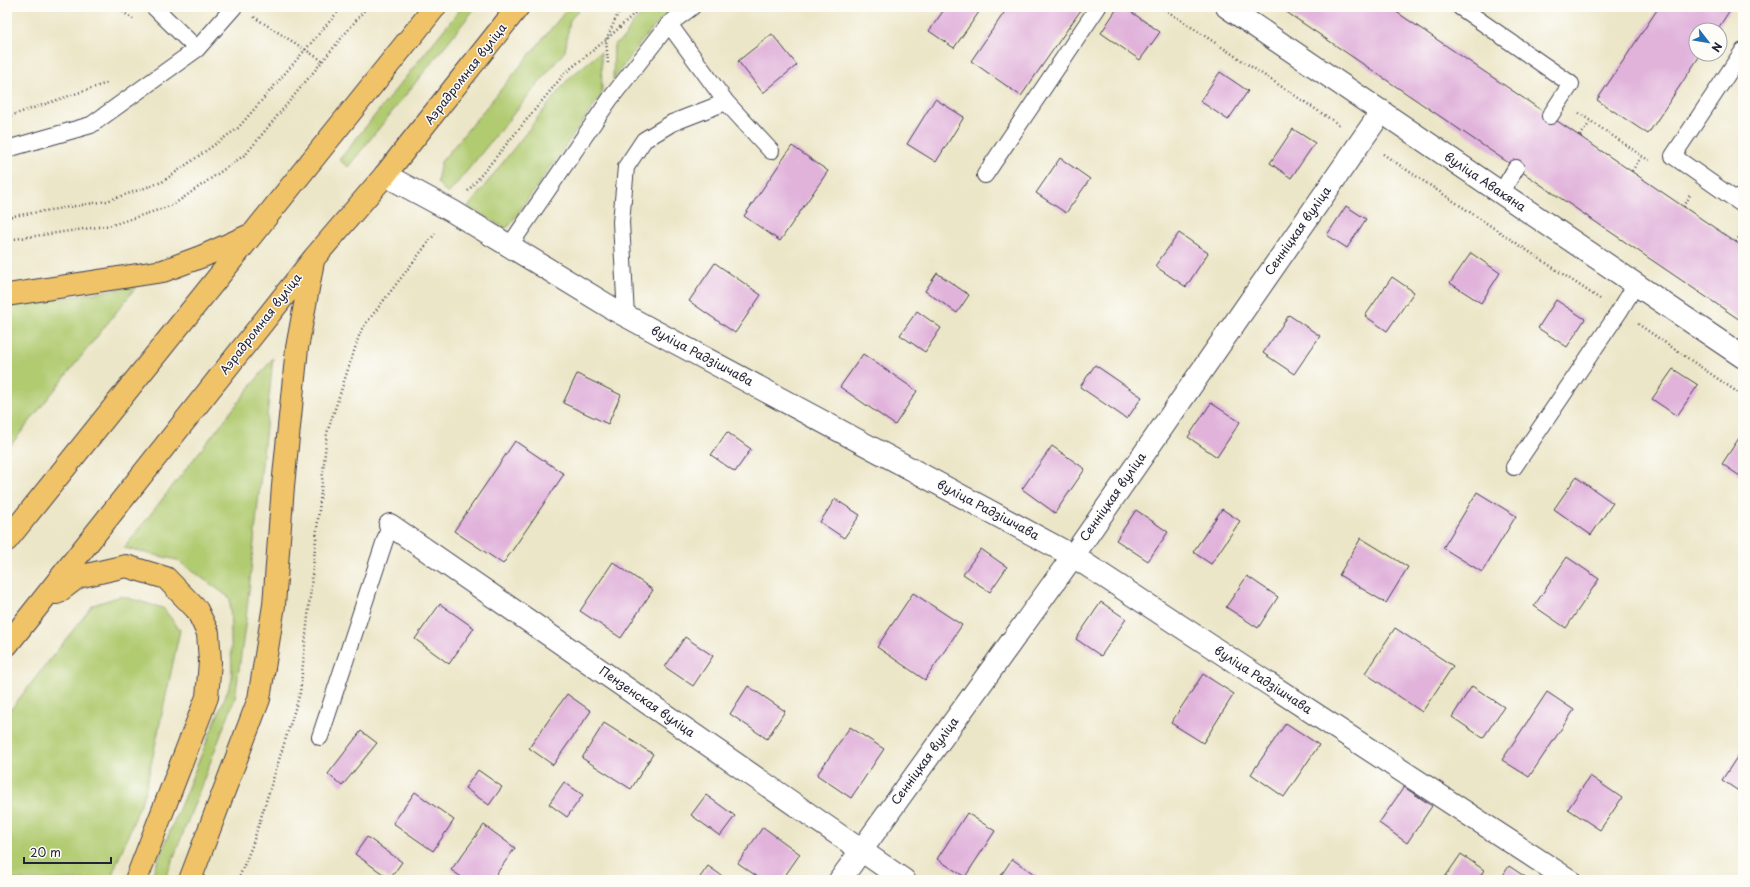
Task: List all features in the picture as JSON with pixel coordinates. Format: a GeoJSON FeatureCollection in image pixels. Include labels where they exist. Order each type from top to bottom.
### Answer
{"type":"FeatureCollection","features":[{"type":"Feature","properties":{"kind":"main road"},"geometry":{"type":"LineString","coordinates":[[7,540],[435,7]]}},
{"type":"Feature","properties":{"kind":"main road","name":"Аэрадромная вуліца"},"geometry":{"type":"LineString","coordinates":[[7,645],[314,258],[385,175],[518,7]]}},
{"type":"Feature","properties":{"kind":"main road"},"geometry":{"type":"LineString","coordinates":[[7,295],[163,271],[203,256],[253,234]]}},
{"type":"Feature","properties":{"kind":"main road"},"geometry":{"type":"LineString","coordinates":[[190,880],[259,700],[274,605],[296,348],[314,258]]}},
{"type":"Feature","properties":{"kind":"main road"},"geometry":{"type":"LineString","coordinates":[[35,609],[78,577],[126,566],[166,578],[197,610],[208,633],[210,662],[207,697],[136,880]]}},
{"type":"Feature","properties":{"kind":"street","name":"вуліца Авакяна"},"geometry":{"type":"LineString","coordinates":[[1227,7],[1743,357]]}},
{"type":"Feature","properties":{"kind":"street","name":"Сенніцкая вуліца"},"geometry":{"type":"LineString","coordinates":[[840,880],[1073,556],[1382,111]]}},
{"type":"Feature","properties":{"kind":"street","name":"вуліца Радзішчава"},"geometry":{"type":"LineString","coordinates":[[385,175],[452,211],[626,316],[1073,556],[1569,880]]}},
{"type":"Feature","properties":{"kind":"street","name":"Пензенская вуліца"},"geometry":{"type":"LineString","coordinates":[[390,525],[904,880]]}},
{"type":"Feature","properties":{"kind":"lane"},"geometry":{"type":"LineString","coordinates":[[154,7],[197,49]]}},
{"type":"Feature","properties":{"kind":"lane"},"geometry":{"type":"LineString","coordinates":[[7,149],[91,125],[197,49],[234,7]]}},
{"type":"Feature","properties":{"kind":"lane"},"geometry":{"type":"LineString","coordinates":[[510,246],[610,99],[669,24],[692,7]]}},
{"type":"Feature","properties":{"kind":"lane"},"geometry":{"type":"LineString","coordinates":[[985,175],[1098,7]]}},
{"type":"Feature","properties":{"kind":"lane"},"geometry":{"type":"LineString","coordinates":[[1460,7],[1571,84],[1550,116]]}},
{"type":"Feature","properties":{"kind":"lane"},"geometry":{"type":"LineString","coordinates":[[669,24],[726,102],[771,151]]}},
{"type":"Feature","properties":{"kind":"lane"},"geometry":{"type":"LineString","coordinates":[[1743,51],[1673,156],[1743,205]]}},
{"type":"Feature","properties":{"kind":"lane"},"geometry":{"type":"LineString","coordinates":[[626,316],[621,222],[626,167],[644,140],[672,124],[726,102]]}},
{"type":"Feature","properties":{"kind":"lane"},"geometry":{"type":"LineString","coordinates":[[1501,193],[1516,168]]}},
{"type":"Feature","properties":{"kind":"lane"},"geometry":{"type":"LineString","coordinates":[[1514,467],[1619,312],[1636,284]]}},
{"type":"Feature","properties":{"kind":"lane"},"geometry":{"type":"LineString","coordinates":[[320,737],[390,525]]}},
{"type":"Feature","properties":{"kind":"path"},"geometry":{"type":"LineString","coordinates":[[7,217],[107,201],[162,182],[238,128],[342,7]]}},
{"type":"Feature","properties":{"kind":"path"},"geometry":{"type":"LineString","coordinates":[[7,240],[112,225],[173,206],[246,154],[368,7]]}},
{"type":"Feature","properties":{"kind":"path"},"geometry":{"type":"LineString","coordinates":[[606,40],[621,7]]}},
{"type":"Feature","properties":{"kind":"path"},"geometry":{"type":"LineString","coordinates":[[238,880],[252,846],[300,693],[327,432],[361,330],[452,211],[565,73],[606,40],[641,7]]}},
{"type":"Feature","properties":{"kind":"path"},"geometry":{"type":"LineString","coordinates":[[1161,7],[1743,396]]}},
{"type":"Feature","properties":{"kind":"path"},"geometry":{"type":"LineString","coordinates":[[252,16],[323,61]]}},
{"type":"Feature","properties":{"kind":"path"},"geometry":{"type":"LineString","coordinates":[[7,117],[107,83]]}},
{"type":"Feature","properties":{"kind":"path"},"geometry":{"type":"LineString","coordinates":[[1580,136],[1591,121]]}},
{"type":"Feature","properties":{"kind":"path"},"geometry":{"type":"LineString","coordinates":[[1632,172],[1642,156]]}},
{"type":"Feature","properties":{"kind":"path"},"geometry":{"type":"LineString","coordinates":[[1736,242],[1743,231]]}},
{"type":"Feature","properties":{"kind":"green space"},"geometry":{"type":"Polygon","coordinates":[[[462,7],[476,7],[348,167],[339,160],[462,7]]]}},
{"type":"Feature","properties":{"kind":"green space"},"geometry":{"type":"Polygon","coordinates":[[[569,7],[581,7],[570,20],[565,51],[448,194],[437,182],[441,162],[569,7]]]}},
{"type":"Feature","properties":{"kind":"green space"},"geometry":{"type":"Polygon","coordinates":[[[650,7],[676,7],[658,23],[634,50],[613,80],[614,45],[625,37],[632,24],[650,7]]]}},
{"type":"Feature","properties":{"kind":"green space"},"geometry":{"type":"Polygon","coordinates":[[[601,52],[602,94],[509,226],[505,228],[468,207],[569,78],[601,52]]]}},
{"type":"Feature","properties":{"kind":"green space"},"geometry":{"type":"Polygon","coordinates":[[[137,286],[7,450],[7,307],[137,286]]]}},
{"type":"Feature","properties":{"kind":"green space"},"geometry":{"type":"Polygon","coordinates":[[[273,358],[246,619],[235,698],[165,880],[150,880],[232,680],[230,598],[177,560],[124,548],[273,358]]]}},
{"type":"Feature","properties":{"kind":"green space"},"geometry":{"type":"Polygon","coordinates":[[[121,596],[163,608],[180,630],[145,793],[110,880],[7,880],[7,714],[93,605],[121,596]]]}},
{"type":"Feature","properties":{"kind":"building"},"geometry":{"type":"Polygon","coordinates":[[[946,7],[972,7],[979,12],[954,48],[929,31],[946,7]]]}},
{"type":"Feature","properties":{"kind":"building"},"geometry":{"type":"Polygon","coordinates":[[[1008,7],[1083,7],[1021,96],[971,61],[1008,7]]]}},
{"type":"Feature","properties":{"kind":"building"},"geometry":{"type":"Polygon","coordinates":[[[1118,7],[1124,7],[1160,32],[1140,60],[1101,33],[1118,7]]]}},
{"type":"Feature","properties":{"kind":"building"},"geometry":{"type":"Polygon","coordinates":[[[1279,7],[1389,7],[1743,247],[1743,322],[1279,7]]]}},
{"type":"Feature","properties":{"kind":"building"},"geometry":{"type":"Polygon","coordinates":[[[1659,7],[1732,7],[1722,22],[1688,22],[1688,62],[1696,62],[1648,134],[1597,100],[1659,7]]]}},
{"type":"Feature","properties":{"kind":"building"},"geometry":{"type":"Polygon","coordinates":[[[772,34],[797,65],[763,93],[738,61],[772,34]]]}},
{"type":"Feature","properties":{"kind":"building"},"geometry":{"type":"Polygon","coordinates":[[[1220,72],[1248,91],[1228,120],[1200,101],[1220,72]]]}},
{"type":"Feature","properties":{"kind":"building"},"geometry":{"type":"Polygon","coordinates":[[[935,99],[964,117],[936,162],[907,144],[935,99]]]}},
{"type":"Feature","properties":{"kind":"building"},"geometry":{"type":"Polygon","coordinates":[[[1293,129],[1315,143],[1291,178],[1270,163],[1293,129]]]}},
{"type":"Feature","properties":{"kind":"building"},"geometry":{"type":"Polygon","coordinates":[[[792,146],[828,171],[780,241],[744,216],[792,146]]]}},
{"type":"Feature","properties":{"kind":"building"},"geometry":{"type":"Polygon","coordinates":[[[1060,158],[1090,179],[1066,213],[1036,193],[1060,158]]]}},
{"type":"Feature","properties":{"kind":"building"},"geometry":{"type":"Polygon","coordinates":[[[1346,206],[1366,219],[1347,248],[1327,235],[1346,206]]]}},
{"type":"Feature","properties":{"kind":"building"},"geometry":{"type":"Polygon","coordinates":[[[1179,233],[1208,253],[1186,287],[1155,266],[1179,233]]]}},
{"type":"Feature","properties":{"kind":"building"},"geometry":{"type":"Polygon","coordinates":[[[1471,253],[1500,273],[1481,303],[1450,283],[1471,253]]]}},
{"type":"Feature","properties":{"kind":"building"},"geometry":{"type":"Polygon","coordinates":[[[715,263],[761,295],[735,333],[689,301],[715,263]]]}},
{"type":"Feature","properties":{"kind":"building"},"geometry":{"type":"Polygon","coordinates":[[[937,273],[969,295],[957,313],[925,291],[937,273]]]}},
{"type":"Feature","properties":{"kind":"building"},"geometry":{"type":"Polygon","coordinates":[[[1392,277],[1414,292],[1387,331],[1365,316],[1392,277]]]}},
{"type":"Feature","properties":{"kind":"building"},"geometry":{"type":"Polygon","coordinates":[[[1556,300],[1585,319],[1567,347],[1538,328],[1556,300]]]}},
{"type":"Feature","properties":{"kind":"building"},"geometry":{"type":"Polygon","coordinates":[[[917,311],[941,328],[925,352],[900,335],[917,311]]]}},
{"type":"Feature","properties":{"kind":"building"},"geometry":{"type":"Polygon","coordinates":[[[1289,315],[1320,336],[1294,374],[1263,353],[1289,315]]]}},
{"type":"Feature","properties":{"kind":"building"},"geometry":{"type":"Polygon","coordinates":[[[863,354],[917,391],[895,425],[840,387],[863,354]]]}},
{"type":"Feature","properties":{"kind":"building"},"geometry":{"type":"Polygon","coordinates":[[[1095,365],[1142,397],[1127,419],[1080,387],[1095,365]]]}},
{"type":"Feature","properties":{"kind":"building"},"geometry":{"type":"Polygon","coordinates":[[[1673,369],[1698,385],[1677,416],[1652,399],[1673,369]]]}},
{"type":"Feature","properties":{"kind":"building"},"geometry":{"type":"Polygon","coordinates":[[[577,374],[621,395],[608,424],[563,403],[577,374]]]}},
{"type":"Feature","properties":{"kind":"building"},"geometry":{"type":"Polygon","coordinates":[[[1211,403],[1240,422],[1217,457],[1188,437],[1211,403]]]}},
{"type":"Feature","properties":{"kind":"building"},"geometry":{"type":"Polygon","coordinates":[[[727,432],[751,449],[735,472],[711,455],[727,432]]]}},
{"type":"Feature","properties":{"kind":"building"},"geometry":{"type":"Polygon","coordinates":[[[1743,432],[1743,478],[1722,464],[1743,432]]]}},
{"type":"Feature","properties":{"kind":"building"},"geometry":{"type":"Polygon","coordinates":[[[515,441],[564,474],[503,564],[454,531],[515,441]]]}},
{"type":"Feature","properties":{"kind":"building"},"geometry":{"type":"Polygon","coordinates":[[[1052,446],[1085,469],[1055,513],[1022,489],[1052,446]]]}},
{"type":"Feature","properties":{"kind":"building"},"geometry":{"type":"Polygon","coordinates":[[[1576,477],[1613,503],[1591,535],[1554,509],[1576,477]]]}},
{"type":"Feature","properties":{"kind":"building"},"geometry":{"type":"Polygon","coordinates":[[[1477,492],[1516,516],[1482,572],[1443,548],[1477,492]]]}},
{"type":"Feature","properties":{"kind":"building"},"geometry":{"type":"Polygon","coordinates":[[[835,499],[860,515],[844,538],[820,522],[835,499]]]}},
{"type":"Feature","properties":{"kind":"building"},"geometry":{"type":"Polygon","coordinates":[[[1222,509],[1240,521],[1211,564],[1193,552],[1222,509]]]}},
{"type":"Feature","properties":{"kind":"building"},"geometry":{"type":"Polygon","coordinates":[[[1136,510],[1168,532],[1148,561],[1116,540],[1136,510]]]}},
{"type":"Feature","properties":{"kind":"building"},"geometry":{"type":"Polygon","coordinates":[[[1361,538],[1408,567],[1386,603],[1339,575],[1361,538]]]}},
{"type":"Feature","properties":{"kind":"building"},"geometry":{"type":"Polygon","coordinates":[[[981,549],[1007,567],[990,592],[963,574],[981,549]]]}},
{"type":"Feature","properties":{"kind":"building"},"geometry":{"type":"Polygon","coordinates":[[[1567,557],[1599,579],[1566,628],[1534,606],[1567,557]]]}},
{"type":"Feature","properties":{"kind":"building"},"geometry":{"type":"Polygon","coordinates":[[[613,562],[653,590],[621,638],[580,611],[613,562]]]}},
{"type":"Feature","properties":{"kind":"building"},"geometry":{"type":"Polygon","coordinates":[[[1247,576],[1278,597],[1258,628],[1226,607],[1247,576]]]}},
{"type":"Feature","properties":{"kind":"building"},"geometry":{"type":"Polygon","coordinates":[[[913,593],[962,625],[925,680],[877,647],[913,593]]]}},
{"type":"Feature","properties":{"kind":"building"},"geometry":{"type":"Polygon","coordinates":[[[1101,602],[1126,619],[1101,656],[1076,639],[1101,602]]]}},
{"type":"Feature","properties":{"kind":"building"},"geometry":{"type":"Polygon","coordinates":[[[440,604],[474,628],[449,664],[415,639],[440,604]]]}},
{"type":"Feature","properties":{"kind":"building"},"geometry":{"type":"Polygon","coordinates":[[[1395,628],[1453,666],[1422,712],[1365,673],[1395,628]]]}},
{"type":"Feature","properties":{"kind":"building"},"geometry":{"type":"Polygon","coordinates":[[[685,637],[713,656],[693,686],[665,667],[685,637]]]}},
{"type":"Feature","properties":{"kind":"building"},"geometry":{"type":"Polygon","coordinates":[[[1203,674],[1234,694],[1203,743],[1171,723],[1203,674]]]}},
{"type":"Feature","properties":{"kind":"building"},"geometry":{"type":"Polygon","coordinates":[[[748,686],[785,711],[767,739],[730,714],[748,686]]]}},
{"type":"Feature","properties":{"kind":"building"},"geometry":{"type":"Polygon","coordinates":[[[1472,686],[1504,707],[1483,738],[1452,717],[1472,686]]]}},
{"type":"Feature","properties":{"kind":"building"},"geometry":{"type":"Polygon","coordinates":[[[1547,692],[1574,710],[1529,777],[1502,760],[1547,692]]]}},
{"type":"Feature","properties":{"kind":"building"},"geometry":{"type":"Polygon","coordinates":[[[567,694],[591,711],[553,765],[529,748],[567,694]]]}},
{"type":"Feature","properties":{"kind":"building"},"geometry":{"type":"Polygon","coordinates":[[[604,723],[653,754],[631,789],[582,758],[604,723]]]}},
{"type":"Feature","properties":{"kind":"building"},"geometry":{"type":"Polygon","coordinates":[[[1286,723],[1319,745],[1284,797],[1251,774],[1286,723]]]}},
{"type":"Feature","properties":{"kind":"building"},"geometry":{"type":"Polygon","coordinates":[[[850,727],[884,749],[851,798],[817,775],[850,727]]]}},
{"type":"Feature","properties":{"kind":"building"},"geometry":{"type":"Polygon","coordinates":[[[361,731],[377,743],[342,786],[328,774],[361,731]]]}},
{"type":"Feature","properties":{"kind":"building"},"geometry":{"type":"Polygon","coordinates":[[[1743,748],[1743,794],[1722,780],[1743,748]]]}},
{"type":"Feature","properties":{"kind":"building"},"geometry":{"type":"Polygon","coordinates":[[[478,770],[502,787],[489,805],[465,788],[478,770]]]}},
{"type":"Feature","properties":{"kind":"building"},"geometry":{"type":"Polygon","coordinates":[[[1590,776],[1622,798],[1600,830],[1568,809],[1590,776]]]}},
{"type":"Feature","properties":{"kind":"building"},"geometry":{"type":"Polygon","coordinates":[[[564,782],[583,795],[567,817],[549,804],[564,782]]]}},
{"type":"Feature","properties":{"kind":"building"},"geometry":{"type":"Polygon","coordinates":[[[1404,787],[1432,806],[1407,843],[1379,823],[1404,787]]]}},
{"type":"Feature","properties":{"kind":"building"},"geometry":{"type":"Polygon","coordinates":[[[415,792],[454,820],[433,851],[393,823],[415,792]]]}},
{"type":"Feature","properties":{"kind":"building"},"geometry":{"type":"Polygon","coordinates":[[[706,795],[735,816],[720,836],[691,815],[706,795]]]}},
{"type":"Feature","properties":{"kind":"building"},"geometry":{"type":"Polygon","coordinates":[[[967,813],[995,831],[965,877],[937,859],[967,813]]]}},
{"type":"Feature","properties":{"kind":"building"},"geometry":{"type":"Polygon","coordinates":[[[484,825],[515,848],[492,880],[466,880],[451,870],[484,825]]]}},
{"type":"Feature","properties":{"kind":"building"},"geometry":{"type":"Polygon","coordinates":[[[763,827],[800,854],[782,880],[762,880],[738,863],[763,827]]]}},
{"type":"Feature","properties":{"kind":"building"},"geometry":{"type":"Polygon","coordinates":[[[367,837],[402,862],[390,879],[355,854],[367,837]]]}},
{"type":"Feature","properties":{"kind":"building"},"geometry":{"type":"Polygon","coordinates":[[[1461,854],[1484,870],[1478,880],[1443,880],[1461,854]]]}},
{"type":"Feature","properties":{"kind":"building"},"geometry":{"type":"Polygon","coordinates":[[[1012,859],[1043,880],[998,880],[1012,859]]]}},
{"type":"Feature","properties":{"kind":"building"},"geometry":{"type":"Polygon","coordinates":[[[708,866],[728,880],[698,880],[708,866]]]}},
{"type":"Feature","properties":{"kind":"building"},"geometry":{"type":"Polygon","coordinates":[[[1509,866],[1530,880],[1500,880],[1509,866]]]}}]}
